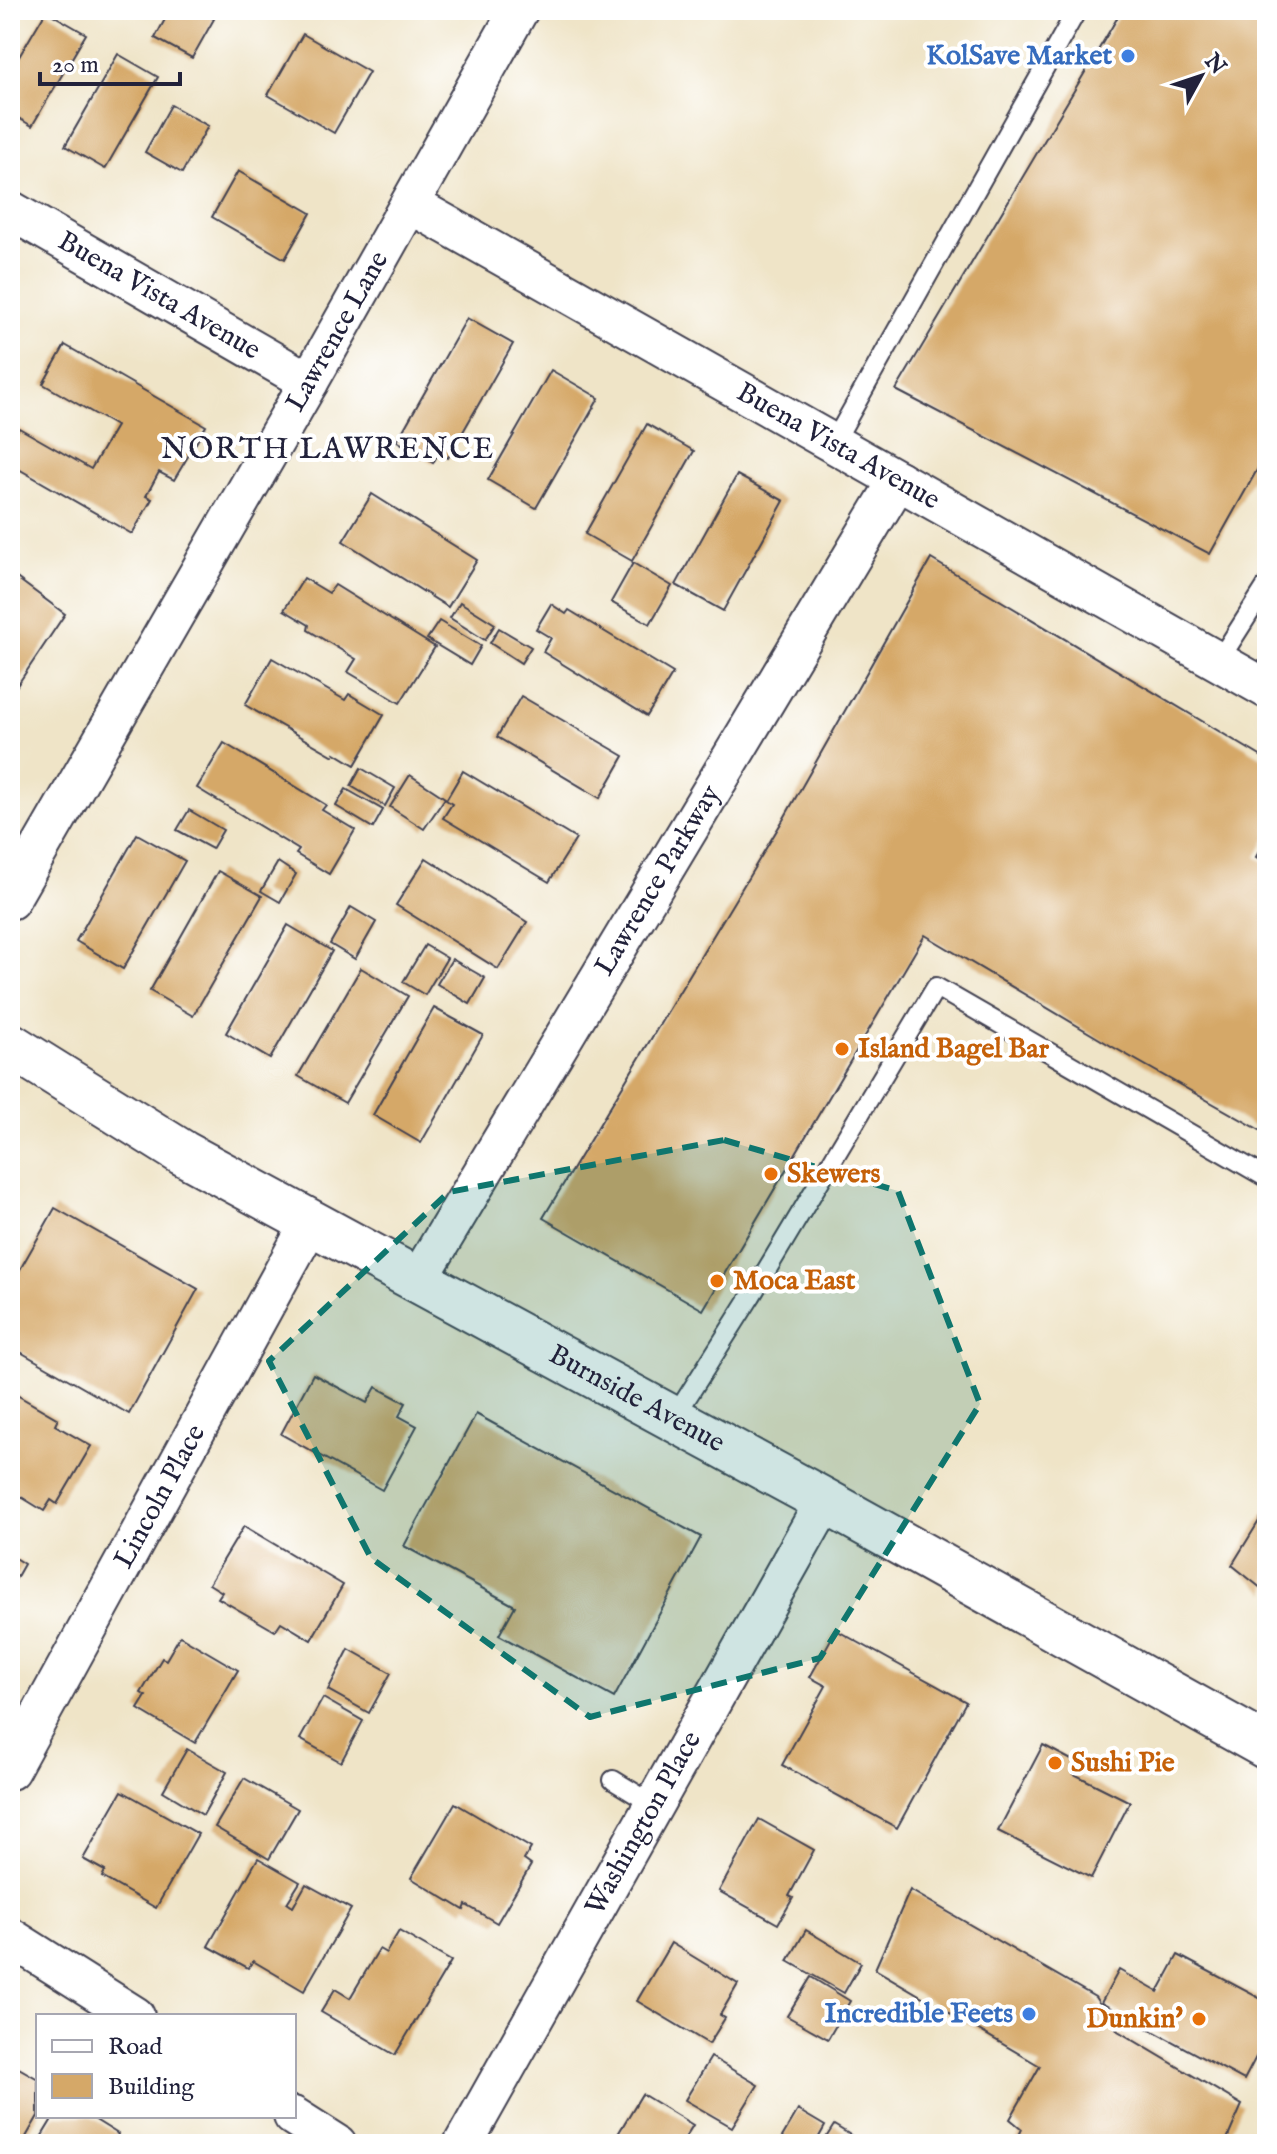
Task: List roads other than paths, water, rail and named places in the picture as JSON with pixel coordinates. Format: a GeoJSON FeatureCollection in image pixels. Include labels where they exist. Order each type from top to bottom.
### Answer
{"type":"FeatureCollection","features":[{"type":"Feature","properties":{"kind":"main road","name":"Burnside Avenue"},"geometry":{"type":"LineString","coordinates":[[10,1045],[183,1153],[674,1418],[1267,1747]]}},
{"type":"Feature","properties":{"kind":"street","name":"Lawrence Lane"},"geometry":{"type":"LineString","coordinates":[[10,900],[519,10]]}},
{"type":"Feature","properties":{"kind":"street","name":"Buena Vista Avenue"},"geometry":{"type":"LineString","coordinates":[[410,204],[1267,689]]}},
{"type":"Feature","properties":{"kind":"street","name":"Buena Vista Avenue"},"geometry":{"type":"LineString","coordinates":[[10,210],[309,382]]}},
{"type":"Feature","properties":{"kind":"street","name":"Lawrence Parkway"},"geometry":{"type":"LineString","coordinates":[[418,1280],[898,480]]}},
{"type":"Feature","properties":{"kind":"street","name":"Lincoln Place"},"geometry":{"type":"LineString","coordinates":[[10,1770],[310,1223]]}},
{"type":"Feature","properties":{"kind":"street","name":"Washington Place"},"geometry":{"type":"LineString","coordinates":[[463,2144],[825,1501]]}},
{"type":"Feature","properties":{"kind":"street"},"geometry":{"type":"LineString","coordinates":[[10,1937],[132,2014]]}},
{"type":"Feature","properties":{"kind":"street"},"geometry":{"type":"LineString","coordinates":[[296,2118],[337,2144]]}},
{"type":"Feature","properties":{"kind":"lane"},"geometry":{"type":"LineString","coordinates":[[833,444],[1077,10]]}},
{"type":"Feature","properties":{"kind":"lane"},"geometry":{"type":"LineString","coordinates":[[1218,662],[1267,585]]}},
{"type":"Feature","properties":{"kind":"lane"},"geometry":{"type":"LineString","coordinates":[[674,1418],[759,1283],[936,987],[1267,1178]]}},
{"type":"Feature","properties":{"kind":"lane"},"geometry":{"type":"LineString","coordinates":[[613,1780],[654,1805]]}},
{"type":"Feature","properties":{"kind":"place","name":"KolSave Market"},"geometry":{"type":"Point","coordinates":[1128,56]}},
{"type":"Feature","properties":{"kind":"place","name":"Island Bagel Bar"},"geometry":{"type":"Point","coordinates":[842,1049]}},
{"type":"Feature","properties":{"kind":"place","name":"Skewers"},"geometry":{"type":"Point","coordinates":[771,1174]}},
{"type":"Feature","properties":{"kind":"place","name":"Moca East"},"geometry":{"type":"Point","coordinates":[717,1281]}},
{"type":"Feature","properties":{"kind":"place","name":"Sushi Pie"},"geometry":{"type":"Point","coordinates":[1055,1763]}},
{"type":"Feature","properties":{"kind":"place","name":"Incredible Feets"},"geometry":{"type":"Point","coordinates":[1029,2014]}},
{"type":"Feature","properties":{"kind":"place","name":"Dunkin'"},"geometry":{"type":"Point","coordinates":[1199,2019]}},
{"type":"Feature","properties":{"kind":"district","name":"NORTH LAWRENCE"},"geometry":{"type":"Point","coordinates":[328,450]}}]}
